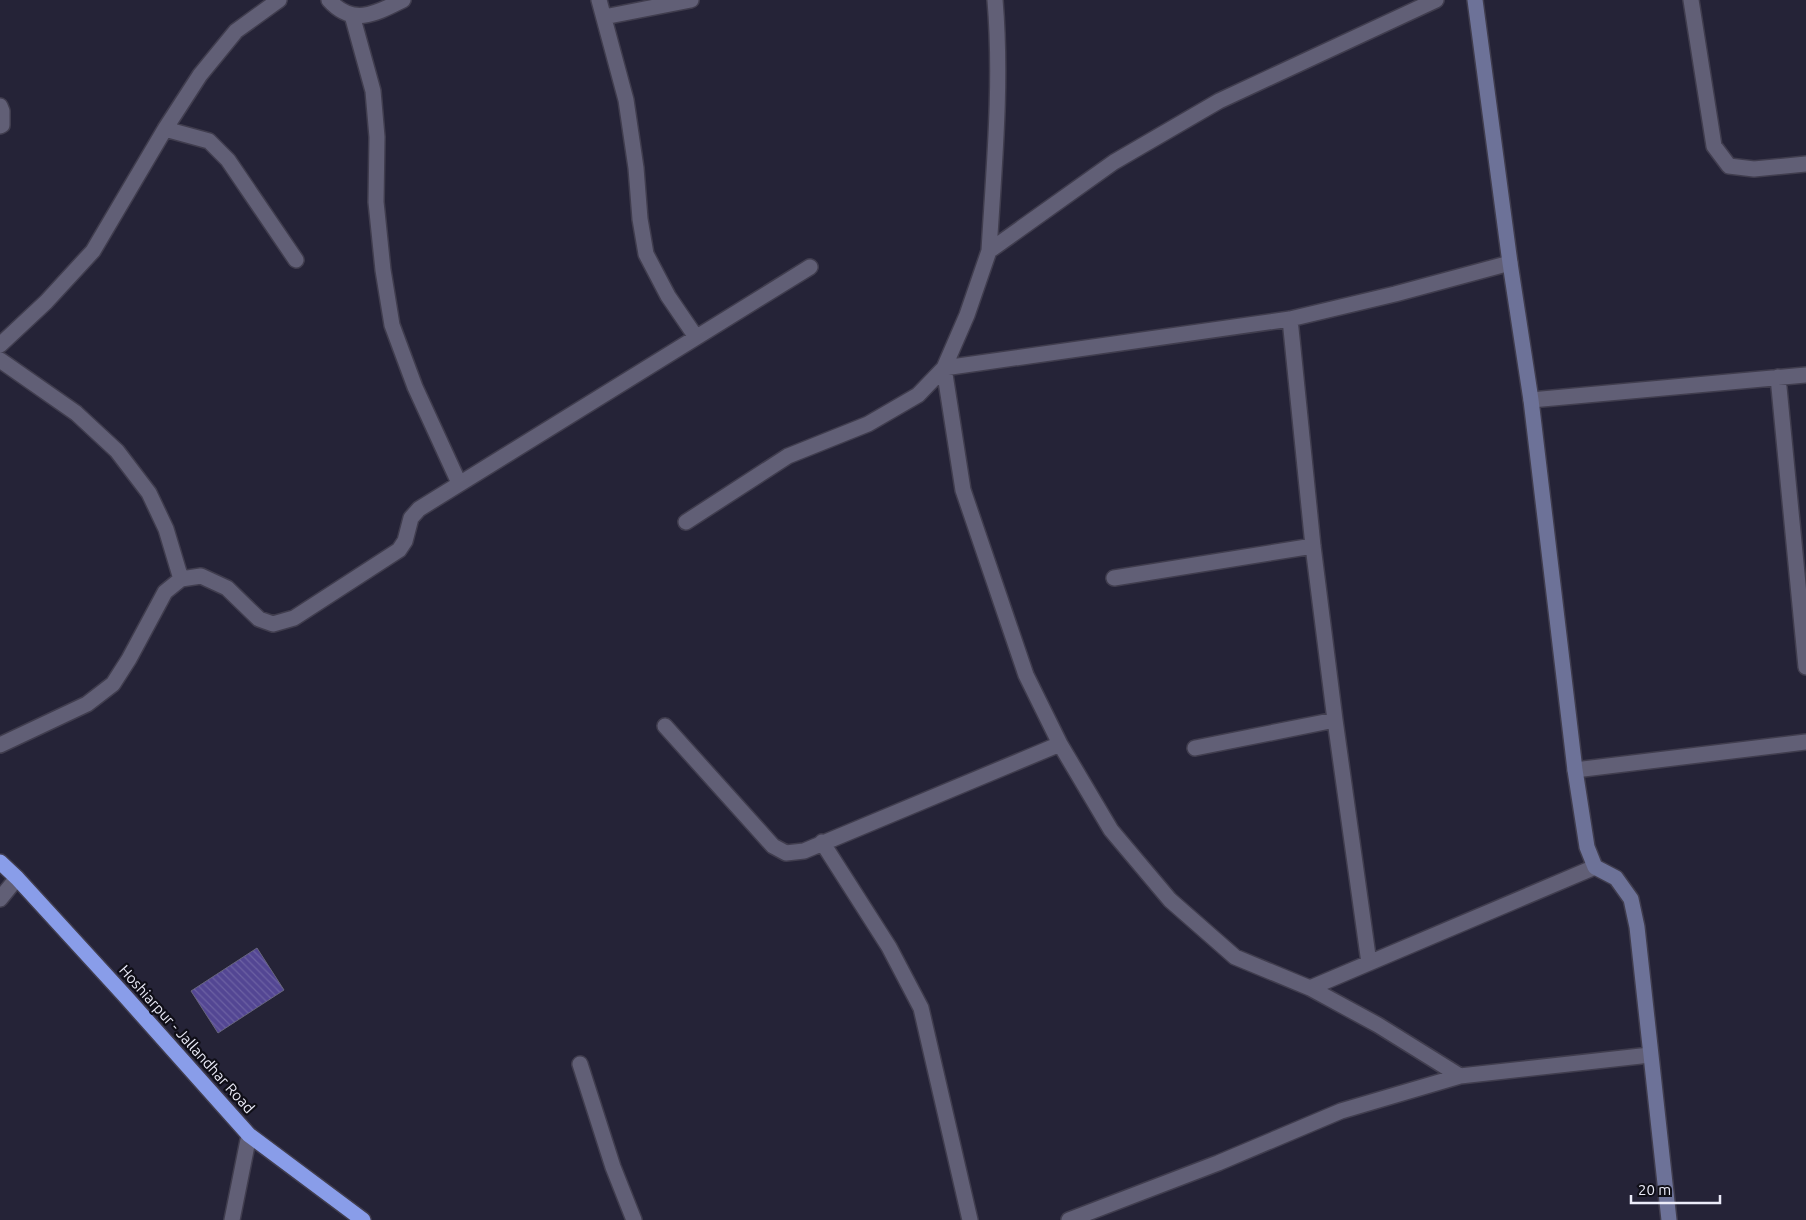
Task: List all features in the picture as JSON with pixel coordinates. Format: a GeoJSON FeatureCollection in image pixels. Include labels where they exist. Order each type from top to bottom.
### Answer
{"type":"FeatureCollection","features":[{"type":"Feature","properties":{"kind":"highway","name":"Hoshiarpur - Jallandhar Road"},"geometry":{"type":"LineString","coordinates":[[0,862],[17,878],[125,996],[249,1136],[363,1220]]}},
{"type":"Feature","properties":{"kind":"street"},"geometry":{"type":"LineString","coordinates":[[0,345],[46,302],[93,251],[165,129],[200,75],[236,31],[279,0]]}},
{"type":"Feature","properties":{"kind":"street"},"geometry":{"type":"LineString","coordinates":[[329,0],[336,8],[352,15],[374,14],[403,0]]}},
{"type":"Feature","properties":{"kind":"street"},"geometry":{"type":"LineString","coordinates":[[599,0],[626,100],[646,254],[668,296],[696,337]]}},
{"type":"Feature","properties":{"kind":"street"},"geometry":{"type":"LineString","coordinates":[[604,17],[690,0]]}},
{"type":"Feature","properties":{"kind":"street"},"geometry":{"type":"LineString","coordinates":[[686,522],[788,456],[868,424],[918,395],[944,368],[968,315],[989,251],[997,118],[997,28],[995,0]]}},
{"type":"Feature","properties":{"kind":"street"},"geometry":{"type":"LineString","coordinates":[[989,251],[1114,162],[1220,101],[1436,0]]}},
{"type":"Feature","properties":{"kind":"street"},"geometry":{"type":"LineString","coordinates":[[1476,0],[1510,263],[1532,400],[1575,770],[1587,846],[1595,867],[1616,878],[1630,900],[1637,927],[1669,1220]]}},
{"type":"Feature","properties":{"kind":"street"},"geometry":{"type":"LineString","coordinates":[[1691,0],[1714,146],[1729,166],[1754,169],[1806,164]]}},
{"type":"Feature","properties":{"kind":"street"},"geometry":{"type":"LineString","coordinates":[[352,15],[373,91],[377,136],[376,202],[383,270],[392,325],[415,387],[459,483]]}},
{"type":"Feature","properties":{"kind":"street"},"geometry":{"type":"LineString","coordinates":[[0,106],[2,112],[2,125],[0,126]]}},
{"type":"Feature","properties":{"kind":"street"},"geometry":{"type":"LineString","coordinates":[[165,129],[209,141],[228,160],[296,260]]}},
{"type":"Feature","properties":{"kind":"street"},"geometry":{"type":"LineString","coordinates":[[944,368],[1290,318],[1395,294],[1510,263]]}},
{"type":"Feature","properties":{"kind":"street"},"geometry":{"type":"LineString","coordinates":[[0,746],[86,704],[113,684],[129,659],[165,592],[181,579],[202,576],[227,588],[259,619],[273,624],[294,618],[399,550],[405,541],[410,518],[419,509],[810,267]]}},
{"type":"Feature","properties":{"kind":"street"},"geometry":{"type":"LineString","coordinates":[[1290,318],[1313,546],[1335,720],[1370,963]]}},
{"type":"Feature","properties":{"kind":"street"},"geometry":{"type":"LineString","coordinates":[[0,360],[76,413],[117,451],[149,493],[166,529],[181,579]]}},
{"type":"Feature","properties":{"kind":"street"},"geometry":{"type":"LineString","coordinates":[[944,368],[963,490],[1026,675],[1060,744],[1111,830],[1170,900],[1235,956],[1310,988],[1378,1025],[1460,1076]]}},
{"type":"Feature","properties":{"kind":"street"},"geometry":{"type":"LineString","coordinates":[[1532,400],[1806,375]]}},
{"type":"Feature","properties":{"kind":"street"},"geometry":{"type":"LineString","coordinates":[[1778,377],[1806,667]]}},
{"type":"Feature","properties":{"kind":"street"},"geometry":{"type":"LineString","coordinates":[[1114,578],[1313,546]]}},
{"type":"Feature","properties":{"kind":"street"},"geometry":{"type":"LineString","coordinates":[[1195,748],[1335,720]]}},
{"type":"Feature","properties":{"kind":"street"},"geometry":{"type":"LineString","coordinates":[[665,726],[773,846],[786,853],[804,851],[1060,744]]}},
{"type":"Feature","properties":{"kind":"street"},"geometry":{"type":"LineString","coordinates":[[1575,770],[1806,742]]}},
{"type":"Feature","properties":{"kind":"street"},"geometry":{"type":"LineString","coordinates":[[822,842],[889,947],[921,1008],[970,1220]]}},
{"type":"Feature","properties":{"kind":"street"},"geometry":{"type":"LineString","coordinates":[[1310,988],[1595,867]]}},
{"type":"Feature","properties":{"kind":"street"},"geometry":{"type":"LineString","coordinates":[[0,899],[17,878]]}},
{"type":"Feature","properties":{"kind":"street"},"geometry":{"type":"LineString","coordinates":[[1069,1220],[1218,1163],[1340,1111],[1460,1076],[1650,1055]]}},
{"type":"Feature","properties":{"kind":"street"},"geometry":{"type":"LineString","coordinates":[[580,1064],[613,1167],[634,1220]]}},
{"type":"Feature","properties":{"kind":"street"},"geometry":{"type":"LineString","coordinates":[[232,1220],[249,1136]]}},
{"type":"Feature","properties":{"kind":"building"},"geometry":{"type":"Polygon","coordinates":[[[257,948],[284,990],[218,1033],[191,991],[257,948]]]}}]}
